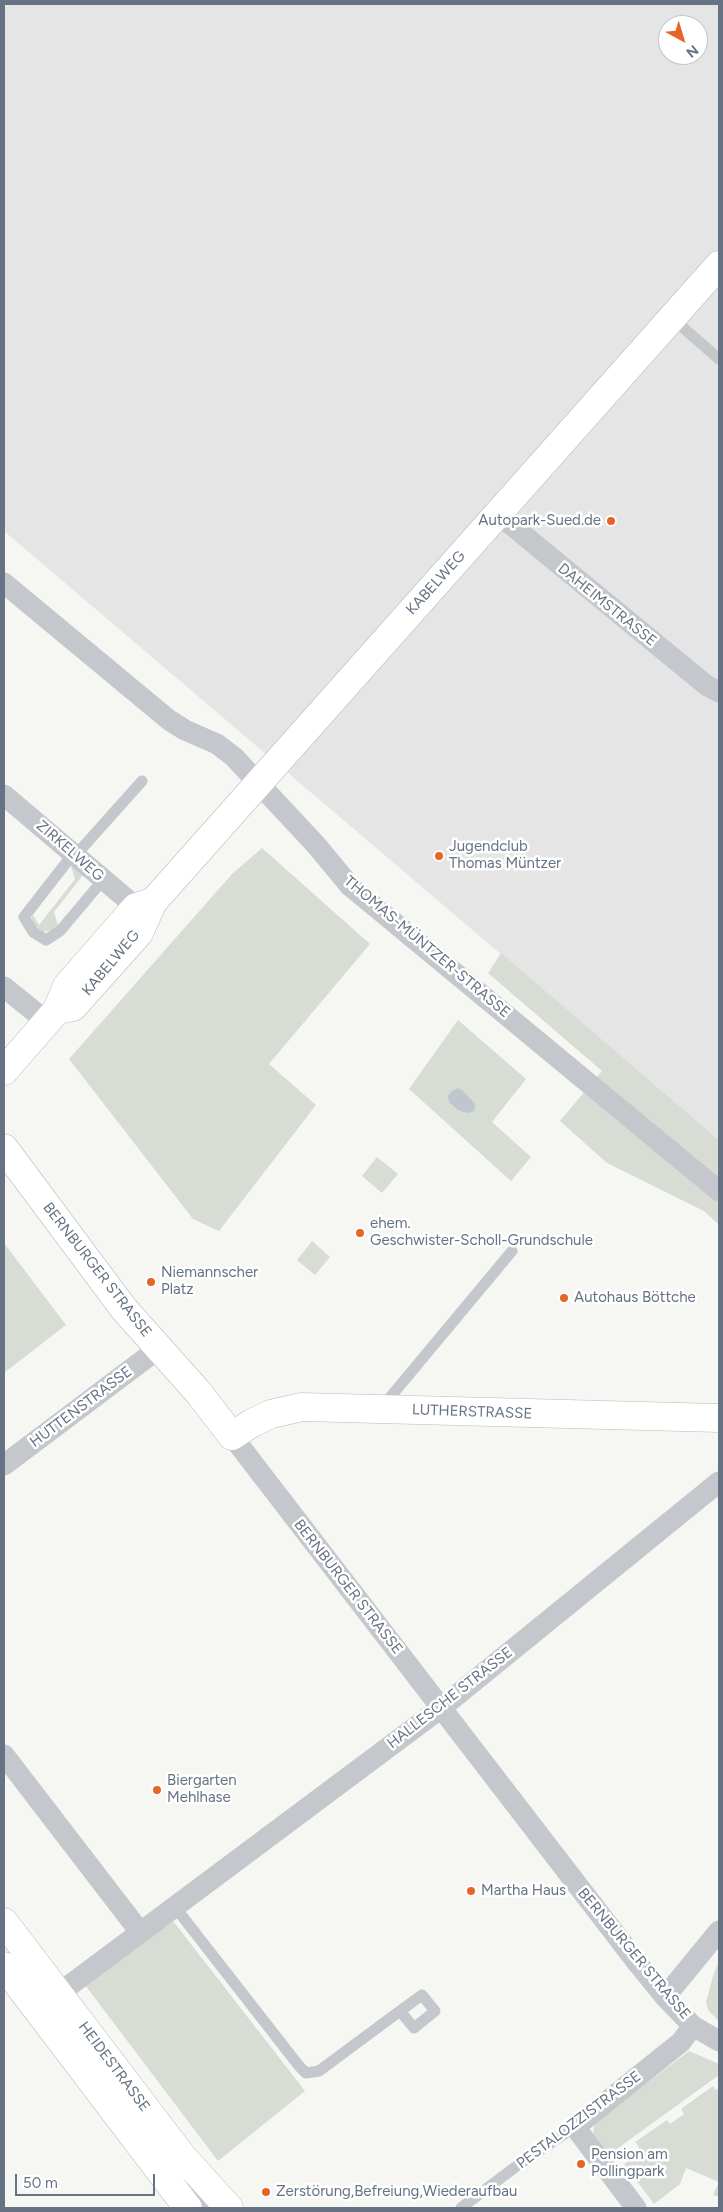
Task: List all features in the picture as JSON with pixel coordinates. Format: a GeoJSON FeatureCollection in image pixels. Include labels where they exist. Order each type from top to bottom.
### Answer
{"type":"FeatureCollection","features":[{"type":"Feature","properties":{"kind":"main road","name":"KABELWEG"},"geometry":{"type":"LineString","coordinates":[[4,1071],[52,1016],[73,1007],[139,933],[145,904],[259,783],[719,265]]}},
{"type":"Feature","properties":{"kind":"main road","name":"BERNBURGER STRASSE"},"geometry":{"type":"LineString","coordinates":[[4,1148],[124,1309],[198,1392],[232,1436]]}},
{"type":"Feature","properties":{"kind":"main road","name":"LUTHERSTRASSE"},"geometry":{"type":"LineString","coordinates":[[232,1436],[252,1423],[282,1410],[302,1407],[719,1418]]}},
{"type":"Feature","properties":{"kind":"main road","name":"HEIDESTRASSE"},"geometry":{"type":"LineString","coordinates":[[4,1922],[182,2156],[229,2208]]}},
{"type":"Feature","properties":{"kind":"main road","name":"HEIDESTRASSE"},"geometry":{"type":"LineString","coordinates":[[6,1962],[188,2208]]}},
{"type":"Feature","properties":{"kind":"street","name":"DAHEIMSTRASSE"},"geometry":{"type":"LineString","coordinates":[[498,514],[706,685],[719,692]]}},
{"type":"Feature","properties":{"kind":"street","name":"THOMAS-MÜNTZER-STRASSE"},"geometry":{"type":"LineString","coordinates":[[4,583],[169,720],[225,750],[318,846],[350,886],[719,1191]]}},
{"type":"Feature","properties":{"kind":"street","name":"ZIRKELWEG"},"geometry":{"type":"LineString","coordinates":[[4,795],[103,880],[145,904]]}},
{"type":"Feature","properties":{"kind":"street"},"geometry":{"type":"LineString","coordinates":[[4,987],[52,1016]]}},
{"type":"Feature","properties":{"kind":"street","name":"HUTTENSTRASSE"},"geometry":{"type":"LineString","coordinates":[[4,1465],[158,1348]]}},
{"type":"Feature","properties":{"kind":"street","name":"BERNBURGER STRASSE"},"geometry":{"type":"LineString","coordinates":[[232,1436],[584,1895],[665,1997],[693,2026],[719,2041]]}},
{"type":"Feature","properties":{"kind":"street","name":"HALLESCHE STRASSE"},"geometry":{"type":"LineString","coordinates":[[58,1994],[441,1708],[719,1482]]}},
{"type":"Feature","properties":{"kind":"street"},"geometry":{"type":"LineString","coordinates":[[4,1755],[140,1932]]}},
{"type":"Feature","properties":{"kind":"street"},"geometry":{"type":"LineString","coordinates":[[665,1997],[719,1930]]}},
{"type":"Feature","properties":{"kind":"street","name":"PESTALOZZISTRASSE"},"geometry":{"type":"LineString","coordinates":[[575,2127],[681,2042],[693,2026]]}},
{"type":"Feature","properties":{"kind":"street"},"geometry":{"type":"LineString","coordinates":[[575,2127],[636,2208]]}},
{"type":"Feature","properties":{"kind":"lane"},"geometry":{"type":"LineString","coordinates":[[672,318],[719,359]]}},
{"type":"Feature","properties":{"kind":"lane"},"geometry":{"type":"LineString","coordinates":[[103,880],[60,931],[46,940],[33,932],[24,917],[74,855],[142,781]]}},
{"type":"Feature","properties":{"kind":"lane"},"geometry":{"type":"LineString","coordinates":[[381,1409],[512,1251]]}},
{"type":"Feature","properties":{"kind":"lane"},"geometry":{"type":"LineString","coordinates":[[175,1907],[306,2073],[319,2071],[400,2011]]}},
{"type":"Feature","properties":{"kind":"lane"},"geometry":{"type":"LineString","coordinates":[[4,1936],[209,2208]]}},
{"type":"Feature","properties":{"kind":"lane"},"geometry":{"type":"LineString","coordinates":[[6,1962],[200,2208]]}},
{"type":"Feature","properties":{"kind":"lane","name":"PESTALOZZISTRASSE"},"geometry":{"type":"LineString","coordinates":[[461,2208],[518,2165],[575,2127]]}},
{"type":"Feature","properties":{"kind":"shaded area"},"geometry":{"type":"Polygon","coordinates":[[[4,4],[719,4],[719,1140],[4,531],[4,4]]]}},
{"type":"Feature","properties":{"kind":"shaded area"},"geometry":{"type":"Polygon","coordinates":[[[262,848],[370,944],[269,1064],[316,1105],[219,1231],[193,1219],[69,1059],[232,874],[262,848]]]}},
{"type":"Feature","properties":{"kind":"shaded area"},"geometry":{"type":"Polygon","coordinates":[[[71,866],[87,870],[54,912],[58,925],[54,930],[42,932],[37,930],[31,920],[33,915],[39,925],[75,879],[71,866]]]}},
{"type":"Feature","properties":{"kind":"shaded area"},"geometry":{"type":"Polygon","coordinates":[[[501,953],[719,1140],[719,1225],[704,1211],[607,1163],[560,1121],[602,1071],[488,973],[501,953]]]}},
{"type":"Feature","properties":{"kind":"shaded area"},"geometry":{"type":"Polygon","coordinates":[[[458,1020],[526,1079],[492,1122],[531,1157],[511,1181],[409,1089],[458,1020]]]}},
{"type":"Feature","properties":{"kind":"shaded area"},"geometry":{"type":"Polygon","coordinates":[[[458,1088],[475,1104],[474,1111],[467,1113],[458,1110],[449,1102],[448,1096],[458,1088]]]}},
{"type":"Feature","properties":{"kind":"shaded area"},"geometry":{"type":"Polygon","coordinates":[[[377,1157],[398,1174],[382,1193],[362,1176],[377,1157]]]}},
{"type":"Feature","properties":{"kind":"shaded area"},"geometry":{"type":"Polygon","coordinates":[[[312,1241],[330,1257],[315,1275],[297,1260],[312,1241]]]}},
{"type":"Feature","properties":{"kind":"shaded area"},"geometry":{"type":"Polygon","coordinates":[[[4,1243],[66,1325],[4,1373],[4,1243]]]}},
{"type":"Feature","properties":{"kind":"shaded area"},"geometry":{"type":"Polygon","coordinates":[[[173,1921],[305,2091],[218,2161],[85,1985],[173,1921]]]}},
{"type":"Feature","properties":{"kind":"shaded area"},"geometry":{"type":"Polygon","coordinates":[[[719,1961],[719,2021],[708,2010],[706,2002],[719,1961]]]}},
{"type":"Feature","properties":{"kind":"shaded area"},"geometry":{"type":"Polygon","coordinates":[[[689,2051],[719,2064],[719,2075],[614,2151],[612,2148],[605,2153],[593,2134],[594,2126],[598,2120],[689,2051]]]}},
{"type":"Feature","properties":{"kind":"shaded area"},"geometry":{"type":"Polygon","coordinates":[[[713,2086],[716,2090],[719,2088],[719,2182],[686,2168],[680,2184],[654,2204],[624,2164],[629,2161],[626,2156],[639,2147],[635,2142],[667,2120],[670,2124],[684,2114],[681,2109],[713,2086]]]}},
{"type":"Feature","properties":{"kind":"shaded area"},"geometry":{"type":"Polygon","coordinates":[[[719,2182],[719,2197],[713,2195],[719,2182]]]}},
{"type":"Feature","properties":{"kind":"place","name":"Autopark-Sued.de"},"geometry":{"type":"Point","coordinates":[611,521]}},
{"type":"Feature","properties":{"kind":"place","name":"Jugendclub Thomas Müntzer"},"geometry":{"type":"Point","coordinates":[439,856]}},
{"type":"Feature","properties":{"kind":"place","name":"ehem. Geschwister-Scholl-Grundschule"},"geometry":{"type":"Point","coordinates":[360,1233]}},
{"type":"Feature","properties":{"kind":"place","name":"Niemannscher Platz"},"geometry":{"type":"Point","coordinates":[151,1282]}},
{"type":"Feature","properties":{"kind":"place","name":"Autohaus Böttche"},"geometry":{"type":"Point","coordinates":[564,1298]}},
{"type":"Feature","properties":{"kind":"place","name":"Biergarten Mehlhase"},"geometry":{"type":"Point","coordinates":[157,1790]}},
{"type":"Feature","properties":{"kind":"place","name":"Martha Haus"},"geometry":{"type":"Point","coordinates":[471,1891]}},
{"type":"Feature","properties":{"kind":"place","name":"Pension am Pollingpark"},"geometry":{"type":"Point","coordinates":[581,2164]}},
{"type":"Feature","properties":{"kind":"place","name":"Zerstörung,Befreiung,Wiederaufbau"},"geometry":{"type":"Point","coordinates":[266,2192]}}]}
